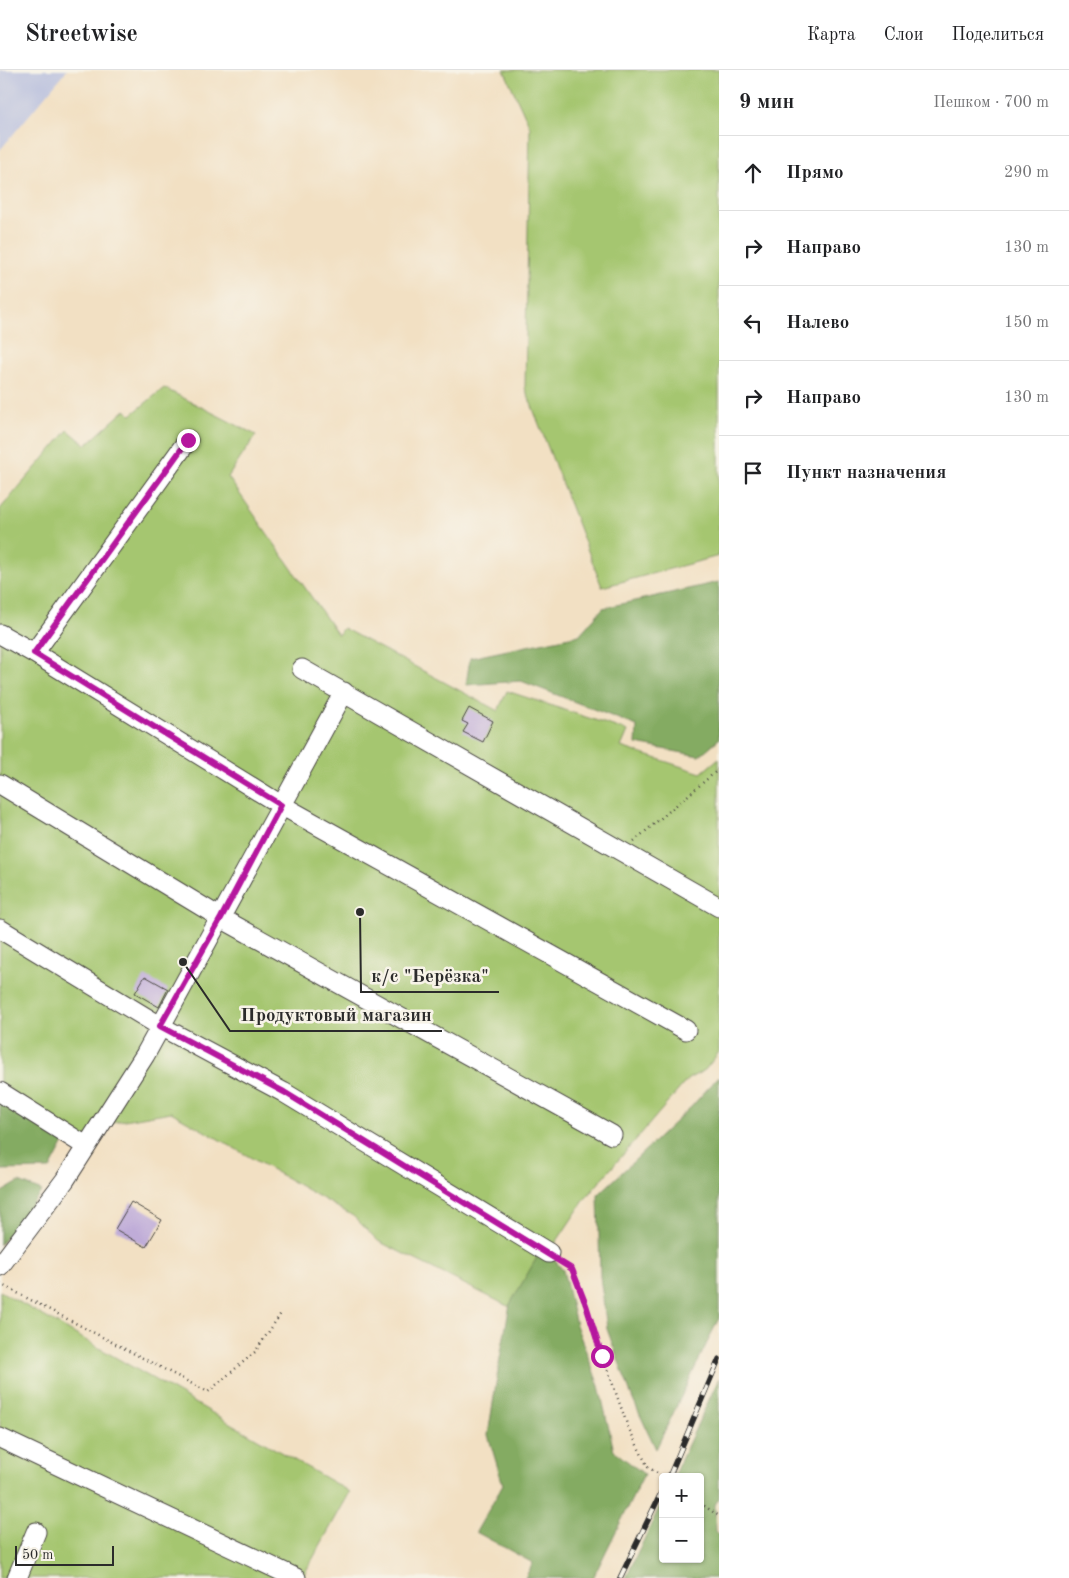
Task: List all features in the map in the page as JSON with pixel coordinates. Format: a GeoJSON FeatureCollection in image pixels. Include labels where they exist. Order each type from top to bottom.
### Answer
{"type":"FeatureCollection","features":[{"type":"Feature","properties":{"kind":"street"},"geometry":{"type":"LineString","coordinates":[[34,653],[188,440]]}},
{"type":"Feature","properties":{"kind":"street"},"geometry":{"type":"LineString","coordinates":[[0,634],[281,805],[686,1030]]}},
{"type":"Feature","properties":{"kind":"street"},"geometry":{"type":"LineString","coordinates":[[302,669],[719,907]]}},
{"type":"Feature","properties":{"kind":"street"},"geometry":{"type":"LineString","coordinates":[[0,1266],[65,1180],[145,1054],[344,692]]}},
{"type":"Feature","properties":{"kind":"street"},"geometry":{"type":"LineString","coordinates":[[0,784],[221,918],[612,1135]]}},
{"type":"Feature","properties":{"kind":"street"},"geometry":{"type":"LineString","coordinates":[[0,929],[160,1026],[284,1092],[548,1253]]}},
{"type":"Feature","properties":{"kind":"street"},"geometry":{"type":"LineString","coordinates":[[0,1092],[85,1148]]}},
{"type":"Feature","properties":{"kind":"street"},"geometry":{"type":"LineString","coordinates":[[0,1438],[296,1578]]}},
{"type":"Feature","properties":{"kind":"street"},"geometry":{"type":"LineString","coordinates":[[16,1578],[36,1532]]}},
{"type":"Feature","properties":{"kind":"path"},"geometry":{"type":"LineString","coordinates":[[622,851],[719,769]]}},
{"type":"Feature","properties":{"kind":"path"},"geometry":{"type":"LineString","coordinates":[[548,1253],[572,1269],[628,1426],[648,1466],[659,1474]]}},
{"type":"Feature","properties":{"kind":"path"},"geometry":{"type":"LineString","coordinates":[[0,1284],[208,1392],[255,1352],[282,1312]]}},
{"type":"Feature","properties":{"kind":"path"},"geometry":{"type":"LineString","coordinates":[[704,1506],[719,1516]]}},
{"type":"Feature","properties":{"kind":"shaded area"},"geometry":{"type":"Polygon","coordinates":[[[0,70],[67,70],[0,150],[0,70]]]}},
{"type":"Feature","properties":{"kind":"green space"},"geometry":{"type":"Polygon","coordinates":[[[504,70],[719,70],[719,556],[602,587],[525,388],[530,127],[504,70]]]}},
{"type":"Feature","properties":{"kind":"green space"},"geometry":{"type":"Polygon","coordinates":[[[164,388],[256,435],[228,477],[338,635],[343,628],[498,711],[507,691],[628,731],[621,747],[701,773],[719,758],[719,1052],[705,1070],[688,1079],[585,1199],[549,1253],[522,1313],[378,1241],[353,1216],[171,1112],[113,1122],[91,1149],[0,1098],[0,509],[68,430],[86,445],[125,410],[131,415],[164,388]]]}},
{"type":"Feature","properties":{"kind":"green space"},"geometry":{"type":"Polygon","coordinates":[[[719,582],[719,739],[699,756],[636,744],[637,726],[521,681],[466,685],[470,658],[579,635],[603,608],[719,582]]]}},
{"type":"Feature","properties":{"kind":"green space"},"geometry":{"type":"Polygon","coordinates":[[[719,1076],[719,1318],[656,1449],[633,1400],[607,1329],[600,1276],[598,1195],[692,1106],[719,1076]]]}},
{"type":"Feature","properties":{"kind":"green space"},"geometry":{"type":"Polygon","coordinates":[[[0,1098],[66,1139],[50,1169],[0,1170],[0,1098]]]}},
{"type":"Feature","properties":{"kind":"green space"},"geometry":{"type":"Polygon","coordinates":[[[19,1182],[42,1191],[0,1245],[0,1193],[19,1182]]]}},
{"type":"Feature","properties":{"kind":"green space"},"geometry":{"type":"Polygon","coordinates":[[[543,1247],[563,1270],[576,1325],[599,1386],[614,1451],[644,1474],[593,1578],[525,1578],[533,1563],[476,1532],[503,1485],[488,1435],[510,1304],[543,1247]]]}},
{"type":"Feature","properties":{"kind":"green space"},"geometry":{"type":"Polygon","coordinates":[[[0,1291],[350,1492],[302,1578],[0,1578],[0,1291]]]}},
{"type":"Feature","properties":{"kind":"green space"},"geometry":{"type":"Polygon","coordinates":[[[719,1378],[719,1498],[715,1505],[716,1531],[719,1534],[719,1578],[626,1578],[659,1508],[659,1563],[704,1563],[704,1473],[675,1473],[719,1378]]]}},
{"type":"Feature","properties":{"kind":"building"},"geometry":{"type":"Polygon","coordinates":[[[469,708],[493,721],[483,742],[463,732],[468,724],[462,721],[469,708]]]}},
{"type":"Feature","properties":{"kind":"building"},"geometry":{"type":"Polygon","coordinates":[[[145,976],[168,989],[159,1007],[135,993],[145,976]]]}},
{"type":"Feature","properties":{"kind":"building"},"geometry":{"type":"Polygon","coordinates":[[[131,1202],[162,1220],[146,1247],[115,1229],[131,1202]]]}},
{"type":"Feature","properties":{"kind":"railway"},"geometry":{"type":"LineString","coordinates":[[671,1473],[719,1359]]}},
{"type":"Feature","properties":{"kind":"railway"},"geometry":{"type":"LineString","coordinates":[[620,1578],[659,1497]]}},
{"type":"Feature","properties":{"kind":"place","name":"к/с \"Берёзка\""},"geometry":{"type":"Point","coordinates":[360,912]}},
{"type":"Feature","properties":{"kind":"place","name":"Продуктовый магазин"},"geometry":{"type":"Point","coordinates":[183,962]}},
{"type":"Feature","properties":{"kind":"route"},"geometry":{"type":"LineString","coordinates":[[188,440],[34,653],[281,805],[221,918],[160,1026],[284,1092],[572,1269],[602,1356]]}}]}
